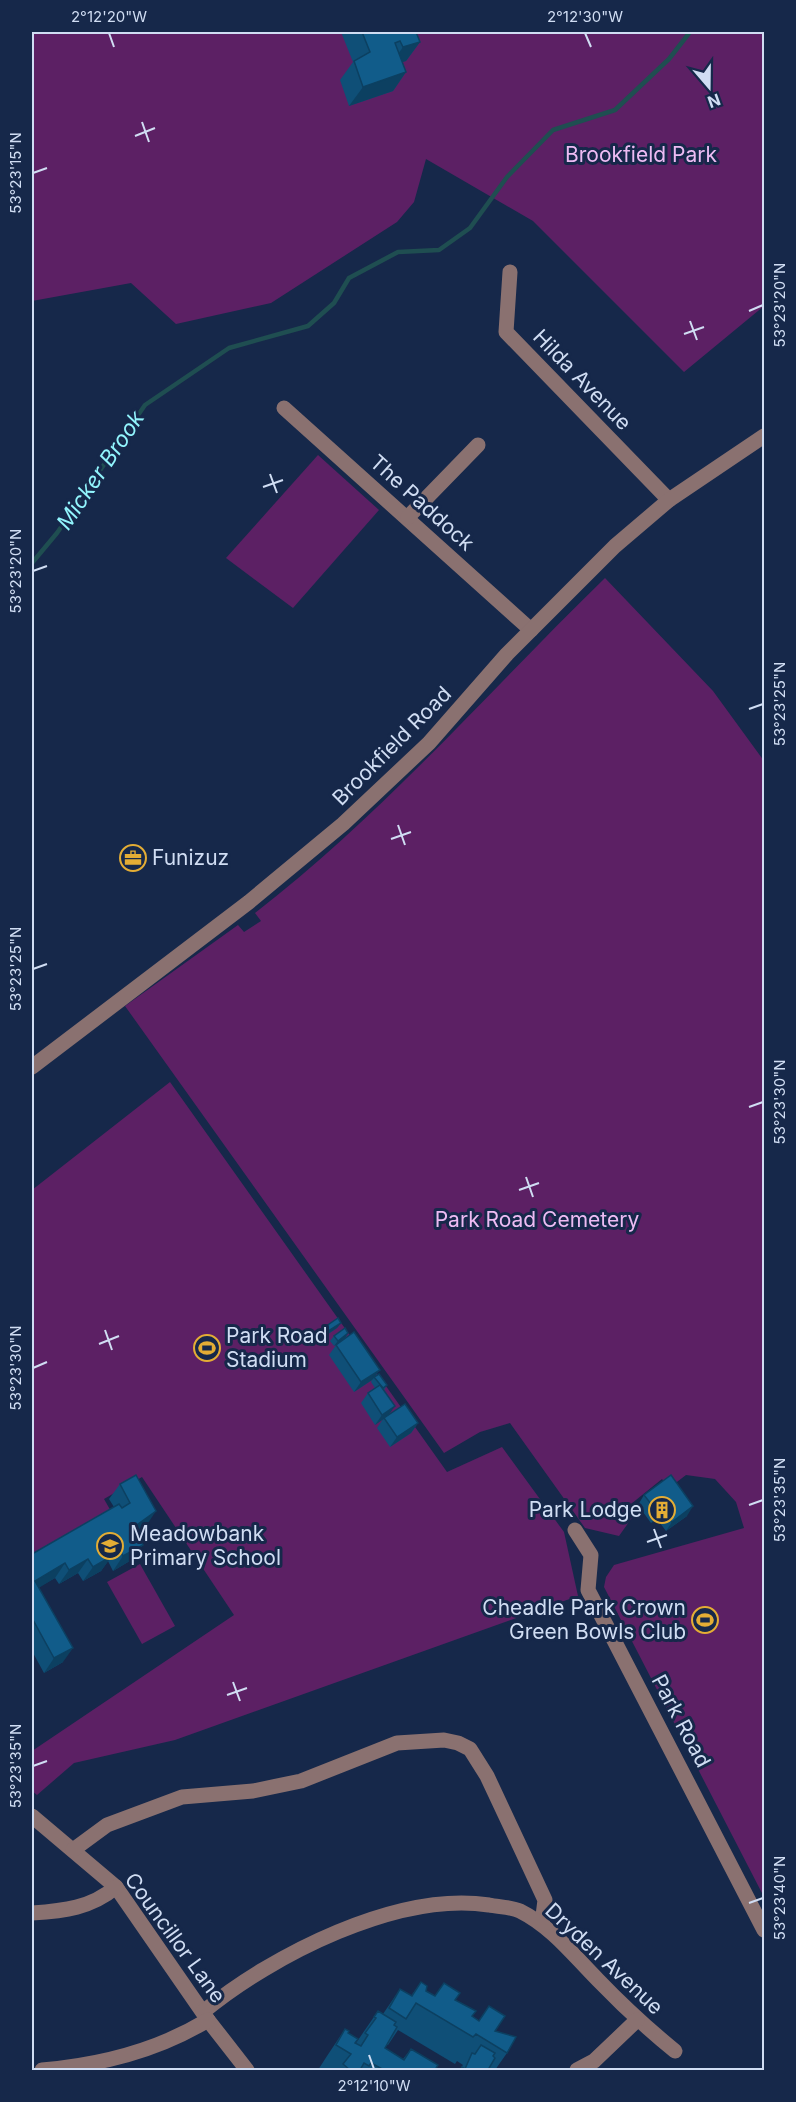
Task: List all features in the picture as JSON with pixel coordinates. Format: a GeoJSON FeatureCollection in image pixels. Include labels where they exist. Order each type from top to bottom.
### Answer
{"type":"FeatureCollection","features":[{"type":"Feature","properties":{"kind":"street","name":"Hilda Avenue"},"geometry":{"type":"LineString","coordinates":[[510,272],[506,332],[669,500]]}},
{"type":"Feature","properties":{"kind":"street","name":"The Paddock"},"geometry":{"type":"LineString","coordinates":[[284,408],[408,517],[531,630]]}},
{"type":"Feature","properties":{"kind":"street","name":"Brookfield Road"},"geometry":{"type":"LineString","coordinates":[[32,1067],[249,902],[344,824],[429,743],[531,630],[615,546],[669,500],[765,436]]}},
{"type":"Feature","properties":{"kind":"street"},"geometry":{"type":"LineString","coordinates":[[408,517],[478,445]]}},
{"type":"Feature","properties":{"kind":"street","name":"Park Road"},"geometry":{"type":"LineString","coordinates":[[575,1530],[591,1555],[593,1563],[588,1590],[765,1930]]}},
{"type":"Feature","properties":{"kind":"street"},"geometry":{"type":"LineString","coordinates":[[73,1850],[107,1825],[182,1797],[253,1791],[301,1782],[396,1743],[444,1740],[470,1749],[488,1776],[545,1900],[542,1924]]}},
{"type":"Feature","properties":{"kind":"street","name":"Councillor Lane"},"geometry":{"type":"LineString","coordinates":[[32,1816],[116,1887],[206,2016],[247,2070]]}},
{"type":"Feature","properties":{"kind":"street"},"geometry":{"type":"LineString","coordinates":[[32,1913],[73,1910],[102,1899],[116,1887]]}},
{"type":"Feature","properties":{"kind":"street","name":"Dryden Avenue"},"geometry":{"type":"LineString","coordinates":[[42,2070],[114,2059],[158,2047],[206,2016],[228,1991],[304,1947],[393,1911],[468,1902],[518,1910],[542,1924],[637,2020],[675,2051]]}},
{"type":"Feature","properties":{"kind":"street"},"geometry":{"type":"LineString","coordinates":[[577,2070],[594,2061],[637,2020]]}},
{"type":"Feature","properties":{"kind":"green space","name":"Brookfield Park"},"geometry":{"type":"Polygon","coordinates":[[[32,32],[764,32],[764,306],[684,372],[533,221],[426,159],[414,202],[397,222],[271,303],[176,324],[131,283],[32,301],[32,32]]]}},
{"type":"Feature","properties":{"kind":"green space"},"geometry":{"type":"Polygon","coordinates":[[[318,455],[379,510],[293,608],[226,558],[318,455]]]}},
{"type":"Feature","properties":{"kind":"green space","name":"Park Road Cemetery"},"geometry":{"type":"Polygon","coordinates":[[[605,578],[713,691],[764,761],[764,1897],[604,1587],[606,1577],[614,1565],[744,1528],[736,1502],[715,1479],[686,1475],[669,1488],[662,1479],[631,1504],[636,1512],[619,1536],[585,1528],[510,1423],[480,1432],[444,1453],[125,1006],[238,925],[244,932],[261,921],[255,913],[302,875],[392,793],[605,578]]]}},
{"type":"Feature","properties":{"kind":"green space","name":"Park Road Stadium"},"geometry":{"type":"Polygon","coordinates":[[[170,1082],[447,1472],[502,1447],[564,1532],[578,1596],[175,1740],[74,1763],[37,1795],[32,1791],[32,1751],[234,1615],[142,1477],[104,1499],[112,1513],[32,1560],[32,1190],[170,1082]]]}},
{"type":"Feature","properties":{"kind":"green space"},"geometry":{"type":"Polygon","coordinates":[[[140,1564],[175,1626],[142,1644],[107,1582],[140,1564]]]}},
{"type":"Feature","properties":{"kind":"building"},"geometry":{"type":"Polygon","coordinates":[[[362,32],[416,32],[420,42],[403,47],[400,41],[395,43],[406,72],[363,87],[354,61],[370,52],[362,32]]]}},
{"type":"Feature","properties":{"kind":"building"},"geometry":{"type":"Polygon","coordinates":[[[338,1318],[341,1323],[319,1337],[316,1333],[338,1318]]]}},
{"type":"Feature","properties":{"kind":"building"},"geometry":{"type":"Polygon","coordinates":[[[345,1328],[348,1333],[338,1341],[334,1336],[345,1328]]]}},
{"type":"Feature","properties":{"kind":"building"},"geometry":{"type":"Polygon","coordinates":[[[354,1332],[380,1370],[361,1382],[336,1345],[354,1332]]]}},
{"type":"Feature","properties":{"kind":"building"},"geometry":{"type":"Polygon","coordinates":[[[379,1374],[387,1385],[383,1388],[374,1377],[379,1374]]]}},
{"type":"Feature","properties":{"kind":"building"},"geometry":{"type":"Polygon","coordinates":[[[380,1385],[395,1406],[382,1415],[368,1393],[380,1385]]]}},
{"type":"Feature","properties":{"kind":"building"},"geometry":{"type":"Polygon","coordinates":[[[405,1404],[418,1423],[397,1437],[384,1418],[405,1404]]]}},
{"type":"Feature","properties":{"kind":"building"},"geometry":{"type":"Polygon","coordinates":[[[136,1475],[156,1511],[134,1527],[143,1545],[123,1556],[112,1537],[104,1542],[112,1556],[93,1567],[88,1559],[69,1570],[65,1563],[35,1581],[73,1648],[54,1658],[32,1618],[32,1554],[119,1504],[122,1508],[130,1503],[120,1484],[136,1475]]]}},
{"type":"Feature","properties":{"kind":"building"},"geometry":{"type":"Polygon","coordinates":[[[671,1475],[693,1506],[672,1522],[663,1509],[658,1513],[644,1495],[671,1475]]]}},
{"type":"Feature","properties":{"kind":"building"},"geometry":{"type":"Polygon","coordinates":[[[421,1982],[427,1986],[426,1991],[435,1996],[444,1983],[460,1993],[455,2000],[476,2011],[472,2016],[479,2021],[489,2006],[505,2016],[495,2031],[516,2037],[507,2053],[476,2034],[473,2037],[416,2003],[406,2019],[389,2008],[400,1989],[412,1996],[421,1982]]]}},
{"type":"Feature","properties":{"kind":"building"},"geometry":{"type":"Polygon","coordinates":[[[378,2011],[396,2022],[394,2025],[397,2027],[385,2048],[404,2060],[411,2049],[438,2065],[435,2070],[384,2070],[371,2063],[369,2066],[364,2063],[360,2070],[350,2070],[343,2064],[351,2054],[336,2045],[345,2029],[358,2039],[355,2043],[361,2046],[368,2035],[365,2033],[376,2018],[374,2017],[378,2011]]]}},
{"type":"Feature","properties":{"kind":"building"},"geometry":{"type":"Polygon","coordinates":[[[481,2045],[495,2053],[493,2056],[495,2058],[488,2070],[461,2070],[462,2067],[465,2069],[472,2053],[475,2054],[481,2045]]]}},
{"type":"Feature","properties":{"kind":"waterway","name":"Micker Brook"},"geometry":{"type":"LineString","coordinates":[[32,563],[57,533],[145,405],[229,348],[308,326],[334,303],[349,278],[398,252],[439,250],[470,228],[507,177],[553,130],[615,110],[669,59],[690,32]]}},
{"type":"Feature","properties":{"kind":"place","name":"Funizuz"},"geometry":{"type":"Point","coordinates":[133,858]}},
{"type":"Feature","properties":{"kind":"place","name":"Park Road Stadium"},"geometry":{"type":"Point","coordinates":[207,1348]}},
{"type":"Feature","properties":{"kind":"place","name":"Park Lodge"},"geometry":{"type":"Point","coordinates":[662,1510]}},
{"type":"Feature","properties":{"kind":"place","name":"Meadowbank Primary School"},"geometry":{"type":"Point","coordinates":[110,1546]}},
{"type":"Feature","properties":{"kind":"place","name":"Cheadle Park Crown Green Bowls Club"},"geometry":{"type":"Point","coordinates":[705,1620]}}]}
